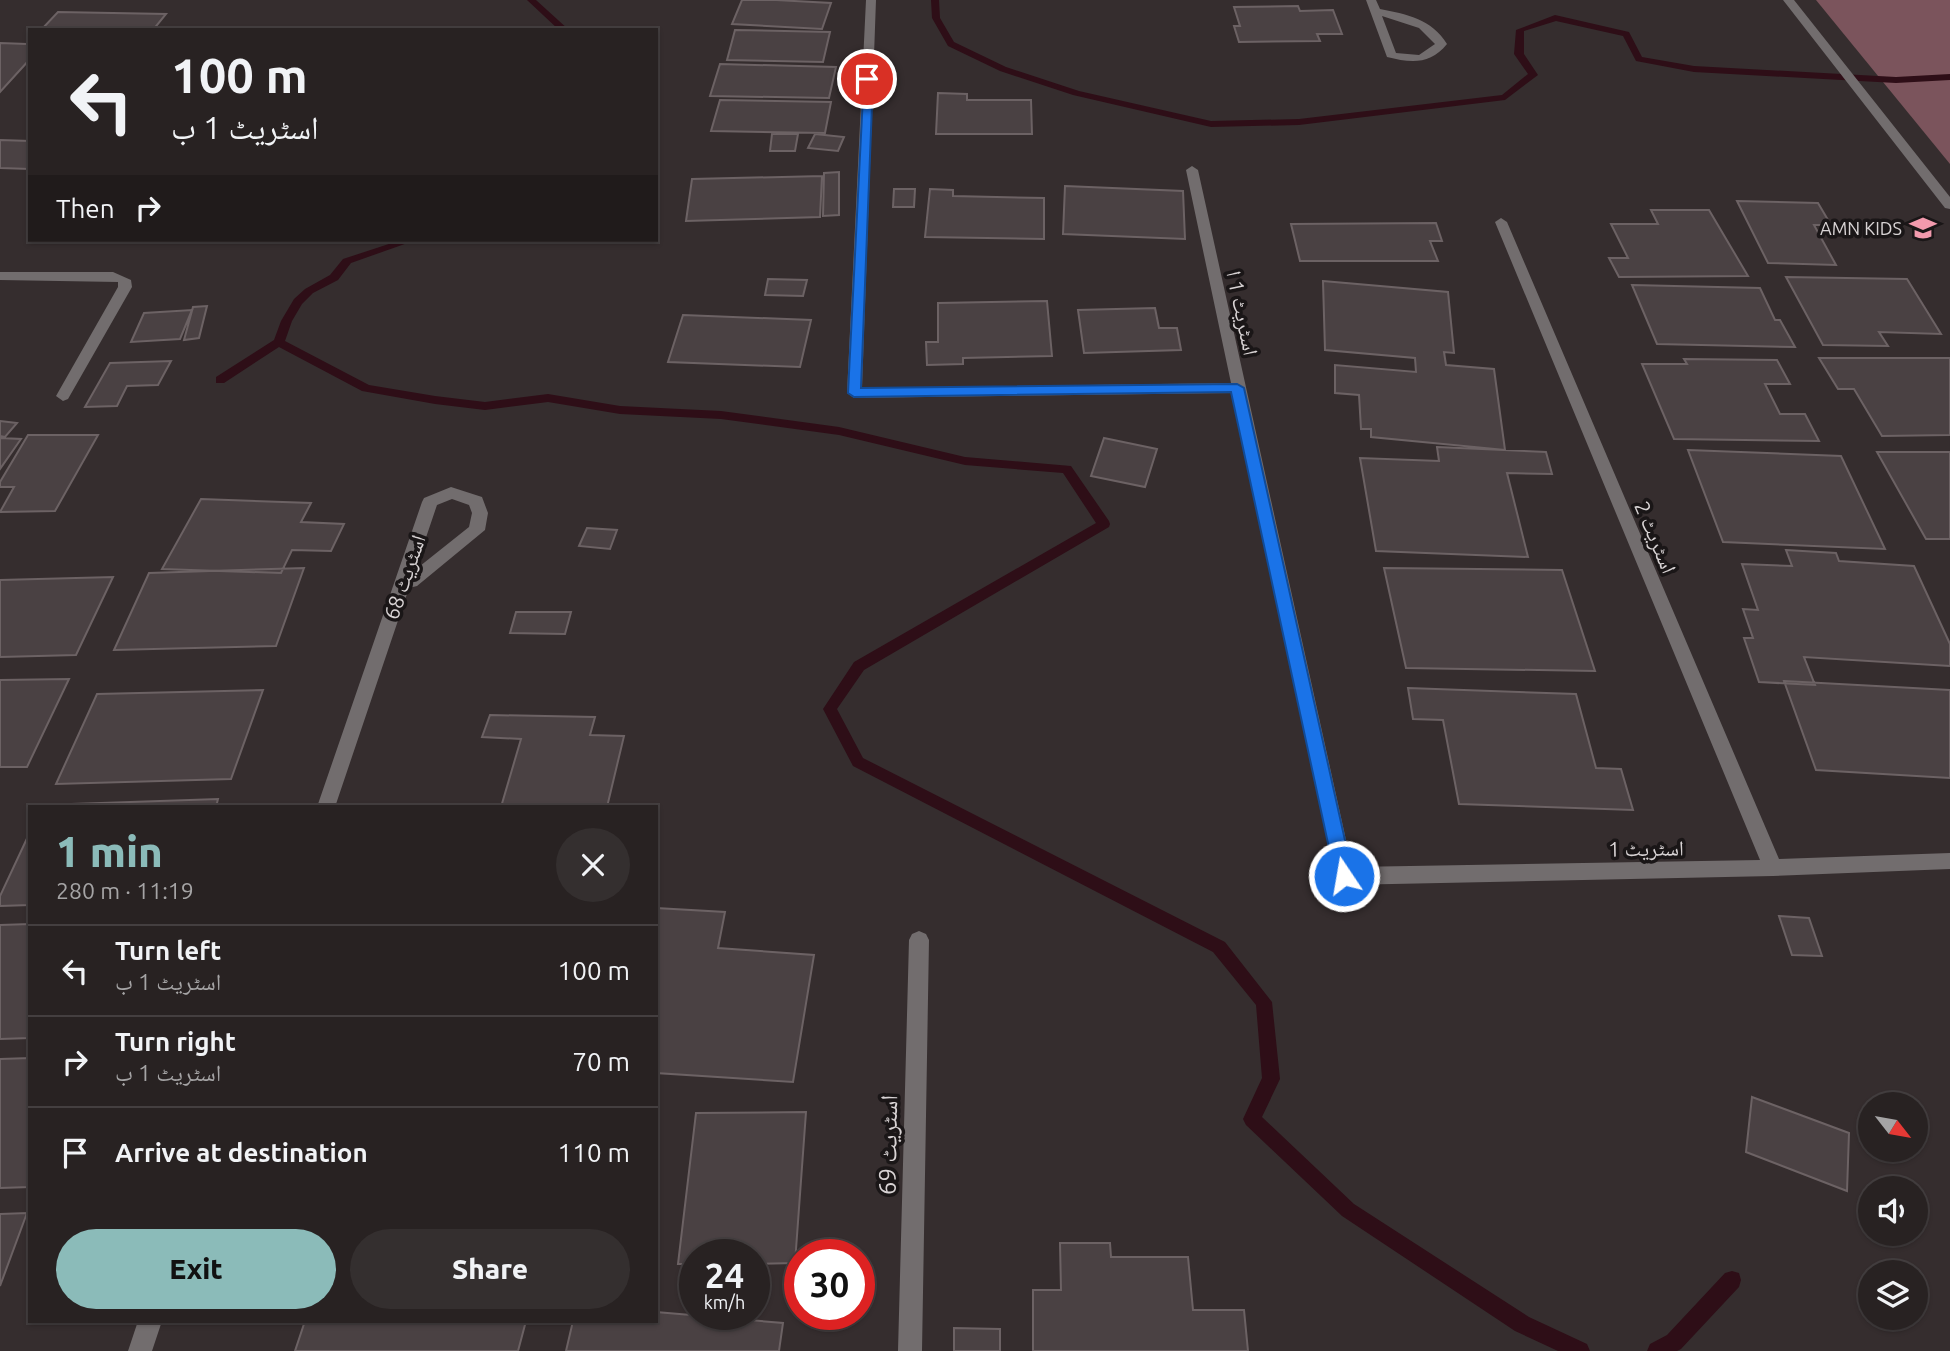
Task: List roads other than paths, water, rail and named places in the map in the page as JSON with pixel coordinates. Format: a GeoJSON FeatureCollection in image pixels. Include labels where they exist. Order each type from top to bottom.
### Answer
{"type":"FeatureCollection","features":[{"type":"Feature","properties":{"kind":"street"},"geometry":{"type":"LineString","coordinates":[[871,0],[854,393],[1237,388]]}},
{"type":"Feature","properties":{"kind":"street"},"geometry":{"type":"LineString","coordinates":[[1371,0],[1391,55],[1416,61],[1432,56],[1441,44],[1437,34],[1426,27],[1409,19],[1380,12]]}},
{"type":"Feature","properties":{"kind":"street"},"geometry":{"type":"LineString","coordinates":[[1788,0],[1950,205]]}},
{"type":"Feature","properties":{"kind":"street","name":"اسٹریٹ 1 ا"},"geometry":{"type":"LineString","coordinates":[[1192,170],[1344,876]]}},
{"type":"Feature","properties":{"kind":"street","name":"اسٹریٹ 2"},"geometry":{"type":"LineString","coordinates":[[1501,222],[1773,868]]}},
{"type":"Feature","properties":{"kind":"street"},"geometry":{"type":"LineString","coordinates":[[0,276],[113,276],[124,280],[125,287],[63,396]]}},
{"type":"Feature","properties":{"kind":"street","name":"اسٹریٹ 68"},"geometry":{"type":"LineString","coordinates":[[327,805],[430,502],[451,493],[476,501],[480,513],[477,530],[411,582]]}},
{"type":"Feature","properties":{"kind":"street","name":"اسٹریٹ 1"},"geometry":{"type":"LineString","coordinates":[[1344,876],[1773,868],[1950,861]]}},
{"type":"Feature","properties":{"kind":"street","name":"اسٹریٹ 69"},"geometry":{"type":"LineString","coordinates":[[910,1351],[919,940]]}},
{"type":"Feature","properties":{"kind":"street"},"geometry":{"type":"LineString","coordinates":[[140,1351],[149,1323]]}},
{"type":"Feature","properties":{"kind":"waterway"},"geometry":{"type":"LineString","coordinates":[[531,0],[563,28]]}},
{"type":"Feature","properties":{"kind":"waterway"},"geometry":{"type":"LineString","coordinates":[[935,0],[936,18],[951,44],[1003,69],[1076,93],[1211,124],[1299,122],[1505,97],[1533,75],[1519,54],[1520,30],[1555,18],[1626,34],[1639,59],[1694,69],[1896,80],[1950,77]]}},
{"type":"Feature","properties":{"kind":"waterway"},"geometry":{"type":"LineString","coordinates":[[279,342],[286,321],[309,291],[334,278],[347,261],[405,242]]}},
{"type":"Feature","properties":{"kind":"waterway"},"geometry":{"type":"LineString","coordinates":[[220,380],[279,342]]}},
{"type":"Feature","properties":{"kind":"waterway"},"geometry":{"type":"LineString","coordinates":[[279,342],[366,388],[435,400],[485,406],[548,398],[620,410],[721,415],[839,431],[965,461],[1067,469],[1104,524],[859,666],[830,709],[858,762],[1219,947],[1264,1002],[1271,1079],[1252,1119],[1348,1210],[1522,1324],[1580,1351]]}},
{"type":"Feature","properties":{"kind":"waterway"},"geometry":{"type":"LineString","coordinates":[[1657,1351],[1674,1342],[1732,1280]]}},
{"type":"Feature","properties":{"kind":"place","name":"AMN KIDS"},"geometry":{"type":"Point","coordinates":[1923,228]}}]}
